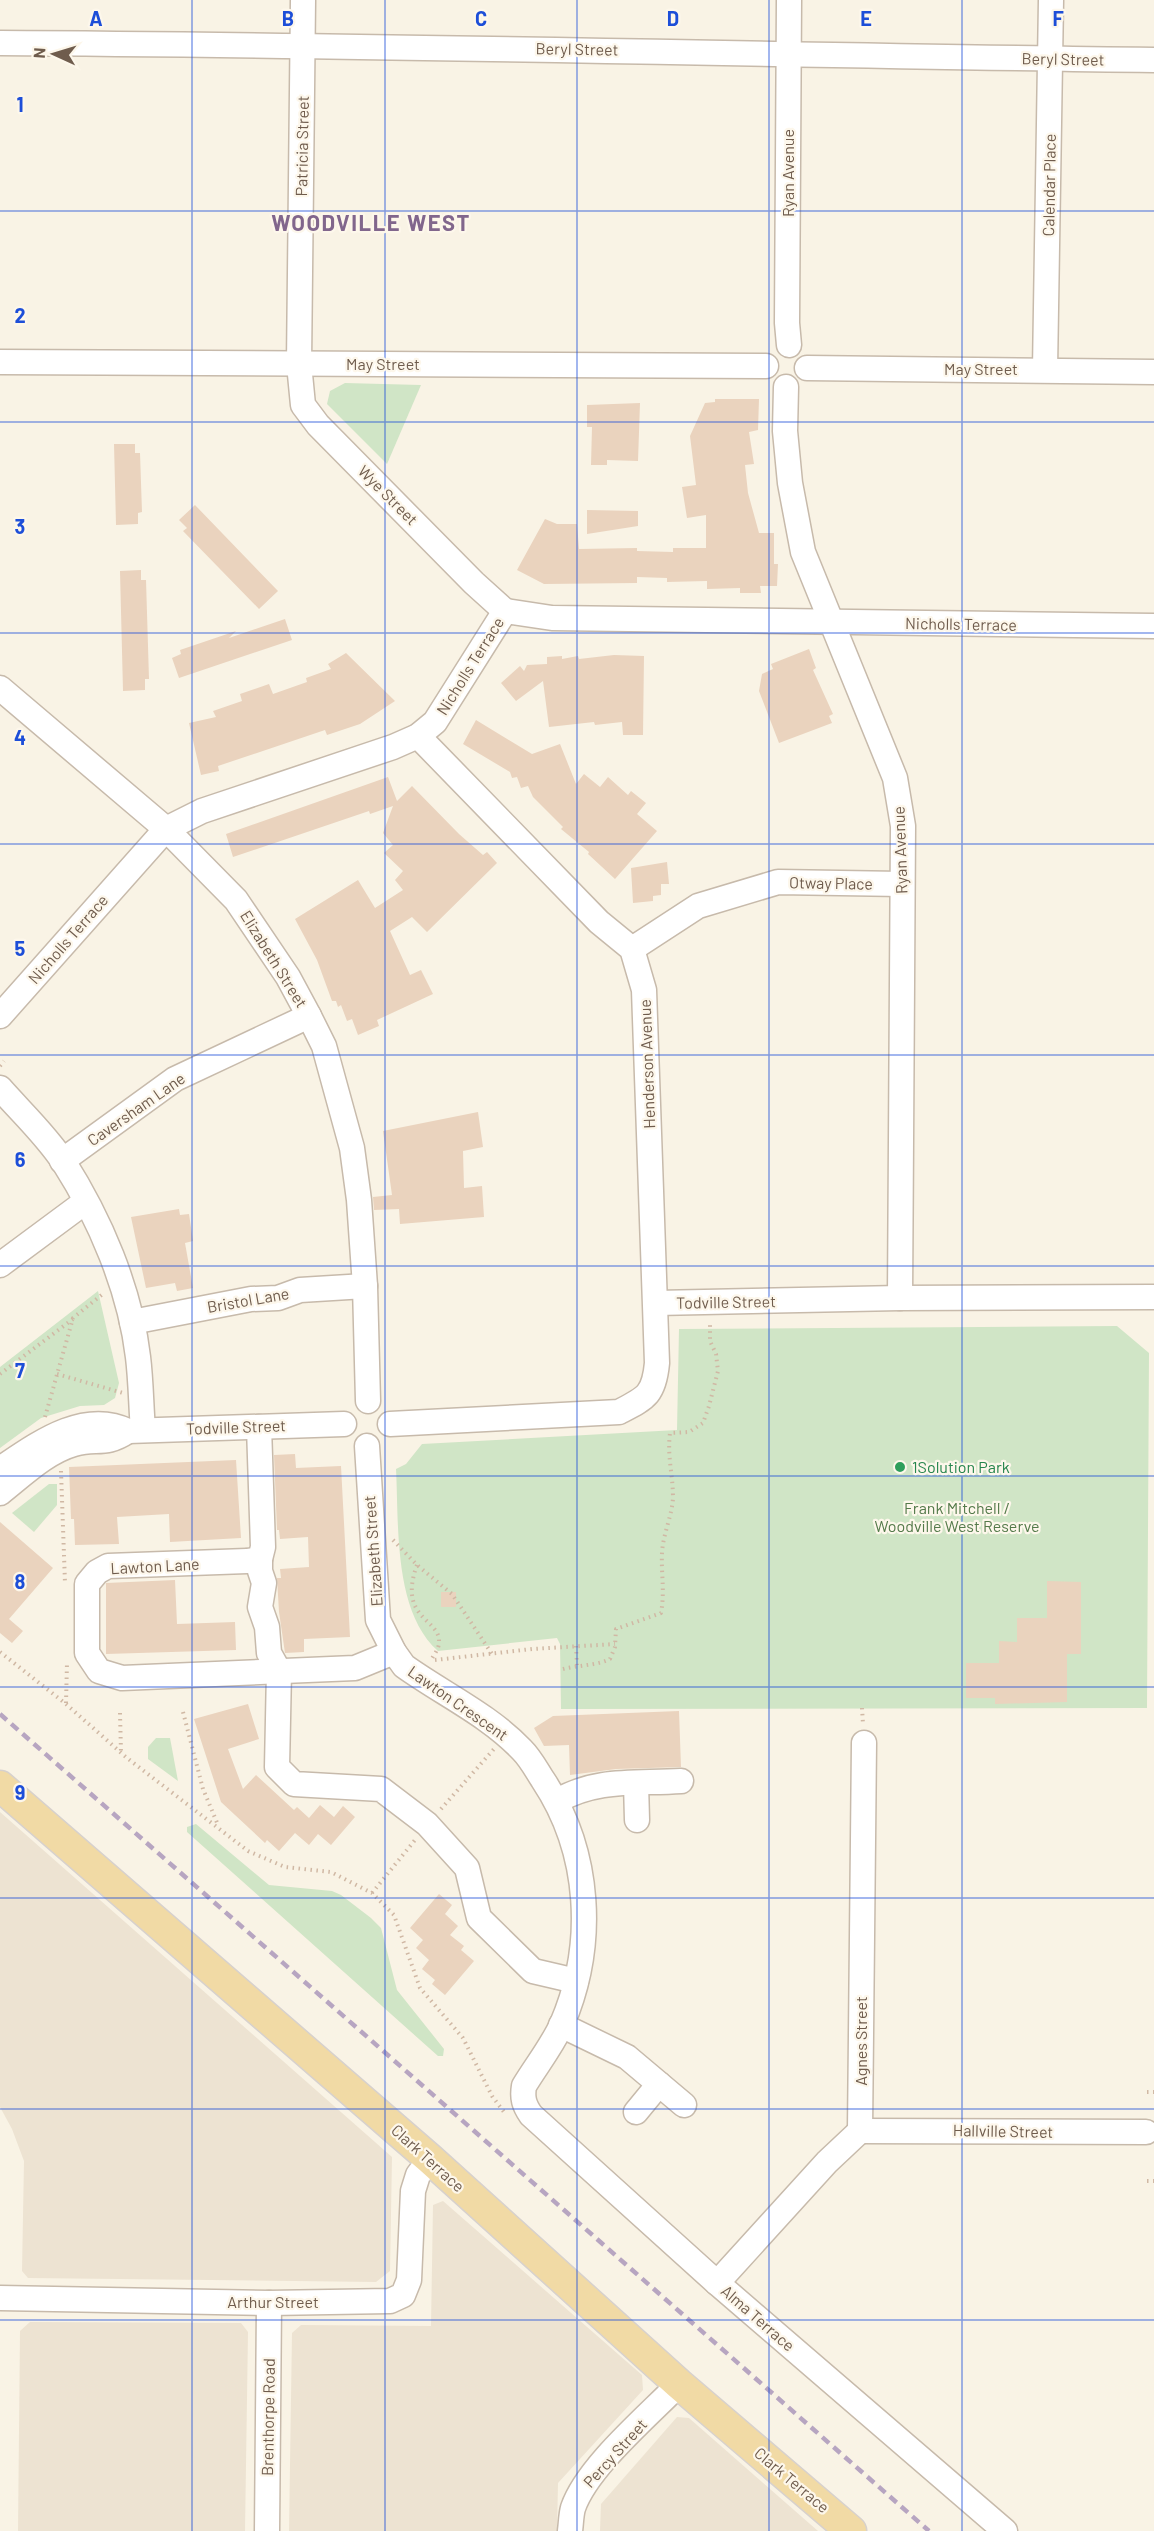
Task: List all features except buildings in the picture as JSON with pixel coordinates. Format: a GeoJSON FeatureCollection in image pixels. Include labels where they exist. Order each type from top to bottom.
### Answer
{"type":"FeatureCollection","features":[{"type":"Feature","properties":{"kind":"main road","name":"Clark Terrace"},"geometry":{"type":"LineString","coordinates":[[1,1782],[430,2159],[678,2384],[851,2531]]}},
{"type":"Feature","properties":{"kind":"street","name":"Patricia Street"},"geometry":{"type":"LineString","coordinates":[[299,364],[303,0]]}},
{"type":"Feature","properties":{"kind":"street","name":"Ryan Avenue"},"geometry":{"type":"LineString","coordinates":[[789,0],[787,323],[789,345]]}},
{"type":"Feature","properties":{"kind":"street","name":"Calendar Place"},"geometry":{"type":"LineString","coordinates":[[1045,370],[1051,0]]}},
{"type":"Feature","properties":{"kind":"street","name":"Beryl Street"},"geometry":{"type":"LineString","coordinates":[[0,43],[303,48],[509,48],[1154,60]]}},
{"type":"Feature","properties":{"kind":"street"},"geometry":{"type":"LineString","coordinates":[[789,345],[803,354],[807,368],[801,381],[786,387],[771,380],[766,366],[770,354],[776,348],[789,345]]}},
{"type":"Feature","properties":{"kind":"street","name":"May Street"},"geometry":{"type":"LineString","coordinates":[[0,362],[766,366]]}},
{"type":"Feature","properties":{"kind":"street","name":"Wye Street"},"geometry":{"type":"LineString","coordinates":[[299,364],[303,405],[318,425],[474,583],[505,611]]}},
{"type":"Feature","properties":{"kind":"street","name":"May Street"},"geometry":{"type":"LineString","coordinates":[[807,368],[1154,372]]}},
{"type":"Feature","properties":{"kind":"street","name":"Ryan Avenue"},"geometry":{"type":"LineString","coordinates":[[786,387],[785,431],[789,483],[803,552],[895,778],[903,826],[900,1298]]}},
{"type":"Feature","properties":{"kind":"street","name":"Nicholls Terrace"},"geometry":{"type":"LineString","coordinates":[[0,1016],[166,828],[202,811],[393,747],[418,736],[435,722],[505,611],[552,618],[1154,626]]}},
{"type":"Feature","properties":{"kind":"street","name":"Elizabeth Street"},"geometry":{"type":"LineString","coordinates":[[0,688],[166,828],[236,900],[288,977],[309,1016],[324,1046],[352,1148],[359,1200],[365,1286],[368,1401]]}},
{"type":"Feature","properties":{"kind":"street"},"geometry":{"type":"LineString","coordinates":[[418,736],[599,922],[632,949]]}},
{"type":"Feature","properties":{"kind":"street","name":"Otway Place"},"geometry":{"type":"LineString","coordinates":[[632,949],[698,906],[777,882],[902,884]]}},
{"type":"Feature","properties":{"kind":"street","name":"Henderson Avenue"},"geometry":{"type":"LineString","coordinates":[[632,949],[644,990],[656,1303]]}},
{"type":"Feature","properties":{"kind":"street","name":"Caversham Lane"},"geometry":{"type":"LineString","coordinates":[[62,1161],[175,1078],[309,1016]]}},
{"type":"Feature","properties":{"kind":"street"},"geometry":{"type":"LineString","coordinates":[[0,1088],[46,1139],[62,1161],[85,1202],[118,1275],[132,1322],[138,1357],[140,1392],[135,1431]]}},
{"type":"Feature","properties":{"kind":"street"},"geometry":{"type":"LineString","coordinates":[[0,1265],[85,1202]]}},
{"type":"Feature","properties":{"kind":"street","name":"Bristol Lane"},"geometry":{"type":"LineString","coordinates":[[132,1322],[252,1299],[278,1298],[305,1289],[365,1286]]}},
{"type":"Feature","properties":{"kind":"street","name":"Todville Street"},"geometry":{"type":"LineString","coordinates":[[390,1424],[619,1412],[643,1400],[655,1383],[656,1303],[900,1298],[1154,1297]]}},
{"type":"Feature","properties":{"kind":"street"},"geometry":{"type":"LineString","coordinates":[[368,1401],[382,1406],[387,1412],[390,1424],[384,1438],[378,1443],[367,1446],[353,1441],[348,1435],[345,1424],[350,1409],[356,1404],[368,1401]]}},
{"type":"Feature","properties":{"kind":"street","name":"Todville Street"},"geometry":{"type":"LineString","coordinates":[[0,1469],[51,1435],[91,1424],[116,1425],[135,1431],[345,1424]]}},
{"type":"Feature","properties":{"kind":"street"},"geometry":{"type":"LineString","coordinates":[[259,1426],[263,1547],[260,1571],[264,1583],[260,1606],[267,1627],[269,1653],[279,1671],[277,1767],[294,1784],[381,1789],[427,1824],[467,1868],[479,1918],[533,1971],[576,1981]]}},
{"type":"Feature","properties":{"kind":"street","name":"Todville Street"},"geometry":{"type":"LineString","coordinates":[[0,1493],[33,1466],[58,1450],[76,1443],[113,1440],[135,1431]]}},
{"type":"Feature","properties":{"kind":"street","name":"Elizabeth Street"},"geometry":{"type":"LineString","coordinates":[[367,1446],[378,1620],[394,1652]]}},
{"type":"Feature","properties":{"kind":"street","name":"Lawton Lane"},"geometry":{"type":"LineString","coordinates":[[260,1559],[108,1566],[97,1572],[87,1584],[87,1653],[99,1671],[122,1678],[279,1671]]}},
{"type":"Feature","properties":{"kind":"street","name":"Lawton Crescent"},"geometry":{"type":"LineString","coordinates":[[279,1671],[355,1668],[394,1652],[404,1666],[506,1735],[524,1752],[557,1801],[576,1851],[584,1906],[583,1955],[561,2025],[524,2086],[523,2096]]}},
{"type":"Feature","properties":{"kind":"street","name":"Agnes Street"},"geometry":{"type":"LineString","coordinates":[[860,2131],[864,1743]]}},
{"type":"Feature","properties":{"kind":"street"},"geometry":{"type":"LineString","coordinates":[[557,1801],[579,1789],[596,1785],[681,1781]]}},
{"type":"Feature","properties":{"kind":"street"},"geometry":{"type":"LineString","coordinates":[[636,1783],[637,1820]]}},
{"type":"Feature","properties":{"kind":"street"},"geometry":{"type":"LineString","coordinates":[[561,2025],[627,2057],[684,2105]]}},
{"type":"Feature","properties":{"kind":"street"},"geometry":{"type":"LineString","coordinates":[[636,2112],[658,2084]]}},
{"type":"Feature","properties":{"kind":"street","name":"Alma Terrace"},"geometry":{"type":"LineString","coordinates":[[523,2096],[525,2107],[531,2115],[717,2283],[1005,2531]]}},
{"type":"Feature","properties":{"kind":"street"},"geometry":{"type":"LineString","coordinates":[[717,2283],[833,2155],[860,2131]]}},
{"type":"Feature","properties":{"kind":"street","name":"Hallville Street"},"geometry":{"type":"LineString","coordinates":[[860,2131],[1151,2132]]}},
{"type":"Feature","properties":{"kind":"street","name":"Arthur Street"},"geometry":{"type":"LineString","coordinates":[[0,2298],[269,2303],[390,2301],[403,2295],[409,2280],[412,2192],[418,2175],[430,2159]]}},
{"type":"Feature","properties":{"kind":"street","name":"Brenthorpe Road"},"geometry":{"type":"LineString","coordinates":[[267,2531],[269,2303]]}},
{"type":"Feature","properties":{"kind":"street","name":"Percy Street"},"geometry":{"type":"LineString","coordinates":[[570,2531],[573,2509],[583,2488],[602,2463],[678,2384]]}},
{"type":"Feature","properties":{"kind":"path"},"geometry":{"type":"LineString","coordinates":[[0,1066],[4,1061]]}},
{"type":"Feature","properties":{"kind":"path"},"geometry":{"type":"LineString","coordinates":[[0,1374],[104,1293]]}},
{"type":"Feature","properties":{"kind":"path"},"geometry":{"type":"LineString","coordinates":[[44,1422],[73,1318]]}},
{"type":"Feature","properties":{"kind":"path"},"geometry":{"type":"LineString","coordinates":[[562,1669],[600,1663],[610,1659],[615,1644],[616,1629],[661,1613],[665,1592],[662,1553],[664,1532],[673,1501],[667,1453],[670,1433],[689,1432],[702,1423],[709,1406],[718,1371],[716,1354],[710,1341],[710,1321]]}},
{"type":"Feature","properties":{"kind":"path"},"geometry":{"type":"LineString","coordinates":[[57,1374],[118,1393],[140,1392]]}},
{"type":"Feature","properties":{"kind":"path"},"geometry":{"type":"LineString","coordinates":[[393,1539],[417,1565],[452,1594],[492,1654]]}},
{"type":"Feature","properties":{"kind":"path"},"geometry":{"type":"LineString","coordinates":[[417,1565],[411,1580],[411,1598],[421,1617],[435,1632],[440,1644],[431,1661],[615,1644]]}},
{"type":"Feature","properties":{"kind":"path"},"geometry":{"type":"LineString","coordinates":[[576,1646],[578,1665]]}},
{"type":"Feature","properties":{"kind":"path"},"geometry":{"type":"LineString","coordinates":[[0,1652],[66,1704],[121,1752],[248,1851],[285,1867],[331,1872],[372,1893],[394,1915],[420,1988],[463,2038],[492,2096],[506,2113]]}},
{"type":"Feature","properties":{"kind":"path"},"geometry":{"type":"LineString","coordinates":[[183,1712],[203,1789],[218,1826]]}},
{"type":"Feature","properties":{"kind":"path"},"geometry":{"type":"LineString","coordinates":[[120,1713],[121,1752]]}},
{"type":"Feature","properties":{"kind":"path"},"geometry":{"type":"LineString","coordinates":[[372,1893],[427,1824],[506,1735]]}},
{"type":"Feature","properties":{"kind":"path"},"geometry":{"type":"LineString","coordinates":[[1147,2092],[1154,2092]]}},
{"type":"Feature","properties":{"kind":"path"},"geometry":{"type":"LineString","coordinates":[[1147,2181],[1154,2181]]}},
{"type":"Feature","properties":{"kind":"shaded area"},"geometry":{"type":"Polygon","coordinates":[[[0,1812],[392,2157],[390,2271],[376,2282],[28,2278],[22,2271],[24,2161],[12,2129],[0,2107],[0,1812]]]}},
{"type":"Feature","properties":{"kind":"shaded area"},"geometry":{"type":"Polygon","coordinates":[[[443,2201],[642,2375],[643,2390],[558,2483],[557,2531],[289,2531],[292,2333],[301,2325],[431,2326],[433,2205],[443,2201]]]}},
{"type":"Feature","properties":{"kind":"shaded area"},"geometry":{"type":"Polygon","coordinates":[[[30,2322],[241,2323],[248,2332],[245,2531],[18,2531],[20,2331],[30,2322]]]}},
{"type":"Feature","properties":{"kind":"shaded area"},"geometry":{"type":"Polygon","coordinates":[[[677,2417],[689,2418],[818,2531],[600,2531],[601,2504],[677,2417]]]}},
{"type":"Feature","properties":{"kind":"green space"},"geometry":{"type":"Polygon","coordinates":[[[345,383],[421,385],[387,464],[327,404],[330,391],[345,383]]]}},
{"type":"Feature","properties":{"kind":"green space"},"geometry":{"type":"Polygon","coordinates":[[[98,1291],[119,1383],[115,1398],[104,1405],[80,1406],[41,1418],[0,1448],[0,1367],[98,1291]]]}},
{"type":"Feature","properties":{"kind":"green space","name":"Frank Mitchell / Woodville West Reserve"},"geometry":{"type":"Polygon","coordinates":[[[1117,1326],[1149,1353],[1147,1708],[561,1709],[560,1644],[557,1638],[438,1651],[423,1634],[413,1613],[401,1566],[396,1469],[406,1464],[422,1444],[677,1430],[679,1329],[1117,1326]]]}},
{"type":"Feature","properties":{"kind":"green space"},"geometry":{"type":"Polygon","coordinates":[[[49,1484],[57,1484],[57,1505],[34,1532],[12,1513],[49,1484]]]}},
{"type":"Feature","properties":{"kind":"green space"},"geometry":{"type":"Polygon","coordinates":[[[156,1738],[170,1738],[178,1781],[148,1759],[148,1747],[156,1738]]]}},
{"type":"Feature","properties":{"kind":"green space"},"geometry":{"type":"Polygon","coordinates":[[[196,1824],[269,1885],[332,1891],[341,1895],[371,1918],[381,1928],[397,1990],[444,2049],[443,2056],[438,2056],[187,1832],[187,1827],[196,1824]]]}},
{"type":"Feature","properties":{"kind":"railway"},"geometry":{"type":"LineString","coordinates":[[0,1714],[929,2531]]}},
{"type":"Feature","properties":{"kind":"place","name":"1Solution Park"},"geometry":{"type":"Point","coordinates":[900,1467]}},
{"type":"Feature","properties":{"kind":"district","name":"WOODVILLE WEST"},"geometry":{"type":"Point","coordinates":[371,223]}}]}
